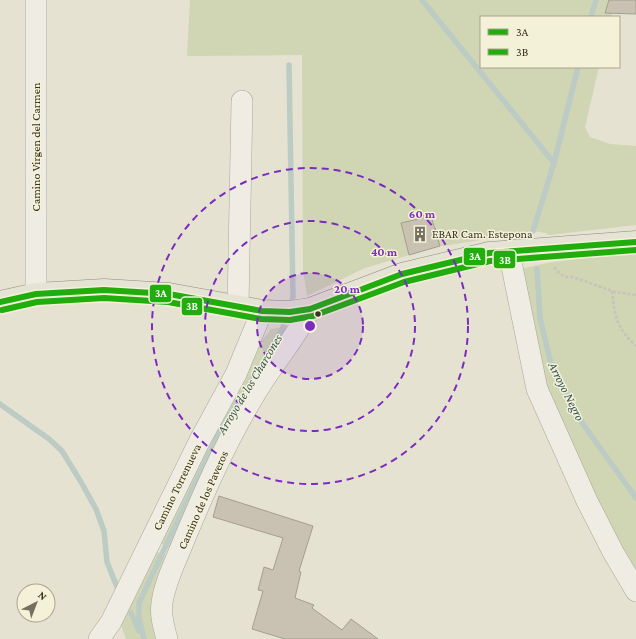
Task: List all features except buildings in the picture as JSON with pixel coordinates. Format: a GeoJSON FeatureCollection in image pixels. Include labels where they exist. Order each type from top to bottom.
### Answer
{"type":"FeatureCollection","features":[{"type":"Feature","properties":{"kind":"main road"},"geometry":{"type":"LineString","coordinates":[[0,302],[36,294],[104,290],[170,294],[270,312],[306,310],[402,274],[489,253],[636,242]]}},
{"type":"Feature","properties":{"kind":"street","name":"Camino Virgen del Carmen"},"geometry":{"type":"LineString","coordinates":[[36,0],[36,294]]}},
{"type":"Feature","properties":{"kind":"street"},"geometry":{"type":"LineString","coordinates":[[238,306],[242,101]]}},
{"type":"Feature","properties":{"kind":"street"},"geometry":{"type":"LineString","coordinates":[[509,252],[537,389],[587,501],[636,591]]}},
{"type":"Feature","properties":{"kind":"street","name":"Camino de los Paveros"},"geometry":{"type":"LineString","coordinates":[[167,639],[162,614],[162,603],[167,582],[163,551],[212,445],[265,378],[297,333],[306,310]]}},
{"type":"Feature","properties":{"kind":"street","name":"Camino Torrenueva"},"geometry":{"type":"LineString","coordinates":[[99,639],[115,630],[163,551],[212,445],[236,374],[270,312]]}},
{"type":"Feature","properties":{"kind":"path"},"geometry":{"type":"LineString","coordinates":[[546,249],[550,262],[558,272],[566,278],[573,277],[612,291],[636,295]]}},
{"type":"Feature","properties":{"kind":"path"},"geometry":{"type":"LineString","coordinates":[[612,291],[618,325],[627,338],[636,346]]}},
{"type":"Feature","properties":{"kind":"green space"},"geometry":{"type":"Polygon","coordinates":[[[190,0],[609,0],[606,13],[612,13],[611,16],[480,16],[480,68],[599,68],[585,127],[590,137],[610,144],[636,146],[636,225],[549,235],[546,233],[533,231],[440,246],[431,216],[402,223],[409,255],[365,268],[307,296],[303,270],[302,55],[187,56],[190,0]]]}},
{"type":"Feature","properties":{"kind":"green space"},"geometry":{"type":"Polygon","coordinates":[[[636,254],[636,576],[583,481],[547,395],[521,269],[592,257],[636,254]]]}},
{"type":"Feature","properties":{"kind":"green space"},"geometry":{"type":"Polygon","coordinates":[[[295,325],[221,443],[208,437],[260,343],[271,329],[295,325]]]}},
{"type":"Feature","properties":{"kind":"green space"},"geometry":{"type":"Polygon","coordinates":[[[204,447],[216,453],[172,549],[158,542],[204,447]]]}},
{"type":"Feature","properties":{"kind":"green space"},"geometry":{"type":"Polygon","coordinates":[[[153,550],[173,559],[161,639],[126,639],[121,625],[126,609],[153,550]]]}},
{"type":"Feature","properties":{"kind":"waterway"},"geometry":{"type":"LineString","coordinates":[[422,0],[554,163],[533,231]]}},
{"type":"Feature","properties":{"kind":"waterway","name":"Arroyo Negro"},"geometry":{"type":"LineString","coordinates":[[591,16],[596,0]]}},
{"type":"Feature","properties":{"kind":"waterway","name":"Arroyo de los Charcones"},"geometry":{"type":"LineString","coordinates":[[289,65],[293,297],[290,307]]}},
{"type":"Feature","properties":{"kind":"waterway","name":"Arroyo Negro"},"geometry":{"type":"LineString","coordinates":[[554,163],[578,68]]}},
{"type":"Feature","properties":{"kind":"waterway","name":"Arroyo Negro"},"geometry":{"type":"LineString","coordinates":[[537,269],[540,318],[552,368],[583,424],[636,498]]}},
{"type":"Feature","properties":{"kind":"waterway","name":"Arroyo de los Charcones"},"geometry":{"type":"LineString","coordinates":[[249,384],[282,330],[286,317]]}},
{"type":"Feature","properties":{"kind":"waterway","name":"Arroyo de los Charcones"},"geometry":{"type":"LineString","coordinates":[[144,639],[139,619],[139,603],[219,433],[239,400]]}},
{"type":"Feature","properties":{"kind":"waterway"},"geometry":{"type":"LineString","coordinates":[[0,404],[49,439],[62,451],[96,509],[104,531],[107,562],[117,587]]}},
{"type":"Feature","properties":{"kind":"waterway"},"geometry":{"type":"LineString","coordinates":[[131,613],[139,631]]}},
{"type":"Feature","properties":{"kind":"transit line","name":"3A"},"geometry":{"type":"LineString","coordinates":[[0,302],[36,294],[104,290],[169,294],[262,311],[290,312],[310,309],[402,274],[489,253],[636,242]]}},
{"type":"Feature","properties":{"kind":"transit line","name":"3B"},"geometry":{"type":"LineString","coordinates":[[2,310],[37,302],[104,298],[168,302],[261,319],[290,320],[313,316],[404,282],[490,261],[636,250]]}},
{"type":"Feature","properties":{"kind":"place","name":"EBAR Cam. Estepona"},"geometry":{"type":"Point","coordinates":[420,234]}}]}
